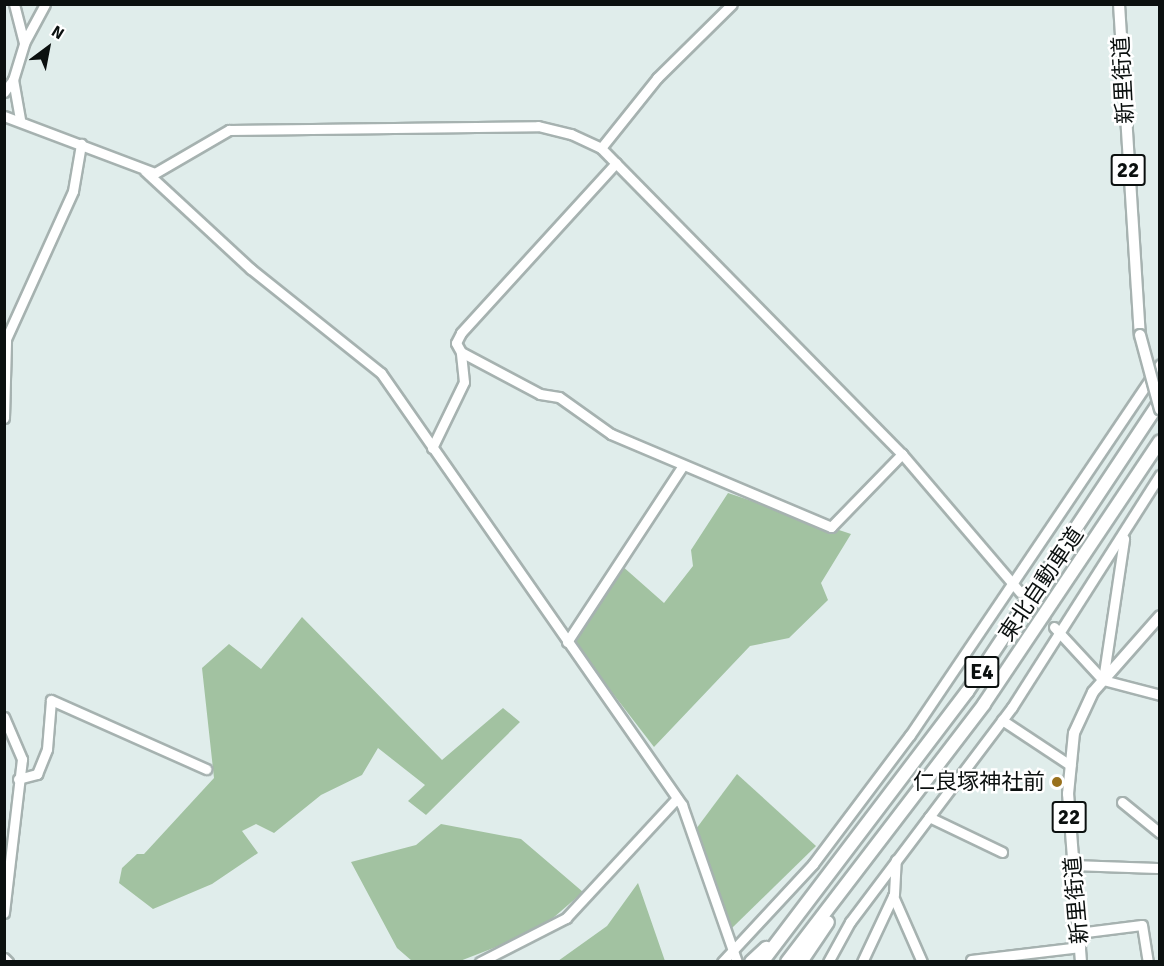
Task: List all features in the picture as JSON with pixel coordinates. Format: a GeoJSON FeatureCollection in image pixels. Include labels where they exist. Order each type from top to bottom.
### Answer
{"type":"FeatureCollection","features":[{"type":"Feature","properties":{"kind":"highway","name":"東北自動車道"},"geometry":{"type":"LineString","coordinates":[[762,962],[967,692],[1160,402]]}},
{"type":"Feature","properties":{"kind":"highway","name":"東北自動車道"},"geometry":{"type":"LineString","coordinates":[[787,962],[862,868],[1030,638],[1160,441]]}},
{"type":"Feature","properties":{"kind":"highway"},"geometry":{"type":"LineString","coordinates":[[801,962],[862,868]]}},
{"type":"Feature","properties":{"kind":"highway"},"geometry":{"type":"LineString","coordinates":[[751,962],[788,930]]}},
{"type":"Feature","properties":{"kind":"main road","name":"新里街道"},"geometry":{"type":"LineString","coordinates":[[1119,4],[1140,335],[1160,409]]}},
{"type":"Feature","properties":{"kind":"main road","name":"新里街道"},"geometry":{"type":"LineString","coordinates":[[1081,962],[1072,865],[1070,765],[1079,719],[1103,680],[1160,616]]}},
{"type":"Feature","properties":{"kind":"street"},"geometry":{"type":"LineString","coordinates":[[14,4],[24,43]]}},
{"type":"Feature","properties":{"kind":"street"},"geometry":{"type":"LineString","coordinates":[[4,92],[13,80],[24,43],[45,4]]}},
{"type":"Feature","properties":{"kind":"street"},"geometry":{"type":"LineString","coordinates":[[601,148],[657,78],[732,4]]}},
{"type":"Feature","properties":{"kind":"street"},"geometry":{"type":"LineString","coordinates":[[13,80],[20,119]]}},
{"type":"Feature","properties":{"kind":"street"},"geometry":{"type":"LineString","coordinates":[[4,116],[20,119],[143,169],[162,172],[229,130],[538,126],[601,148],[902,454],[1020,592]]}},
{"type":"Feature","properties":{"kind":"street"},"geometry":{"type":"LineString","coordinates":[[4,418],[6,339],[73,191],[81,144]]}},
{"type":"Feature","properties":{"kind":"street"},"geometry":{"type":"LineString","coordinates":[[432,448],[464,382],[461,352],[456,343],[461,333],[616,163]]}},
{"type":"Feature","properties":{"kind":"street"},"geometry":{"type":"LineString","coordinates":[[143,169],[252,269],[362,354],[432,448],[677,798],[737,962]]}},
{"type":"Feature","properties":{"kind":"street"},"geometry":{"type":"LineString","coordinates":[[461,352],[540,394],[559,397],[611,434],[682,467],[831,527],[902,454]]}},
{"type":"Feature","properties":{"kind":"street"},"geometry":{"type":"LineString","coordinates":[[722,962],[813,864],[1013,584],[1160,364]]}},
{"type":"Feature","properties":{"kind":"street"},"geometry":{"type":"LineString","coordinates":[[567,642],[682,467]]}},
{"type":"Feature","properties":{"kind":"street"},"geometry":{"type":"LineString","coordinates":[[828,962],[896,859],[1002,720],[1060,636],[1160,475]]}},
{"type":"Feature","properties":{"kind":"street"},"geometry":{"type":"LineString","coordinates":[[1103,680],[1125,533]]}},
{"type":"Feature","properties":{"kind":"street"},"geometry":{"type":"LineString","coordinates":[[1054,627],[1103,680],[1160,695]]}},
{"type":"Feature","properties":{"kind":"street"},"geometry":{"type":"LineString","coordinates":[[18,779],[37,774],[44,757],[51,700],[206,769]]}},
{"type":"Feature","properties":{"kind":"street"},"geometry":{"type":"LineString","coordinates":[[4,717],[22,759],[4,913]]}},
{"type":"Feature","properties":{"kind":"street"},"geometry":{"type":"LineString","coordinates":[[1002,720],[1070,765]]}},
{"type":"Feature","properties":{"kind":"street"},"geometry":{"type":"LineString","coordinates":[[480,962],[566,918],[677,798]]}},
{"type":"Feature","properties":{"kind":"street"},"geometry":{"type":"LineString","coordinates":[[1122,802],[1160,832]]}},
{"type":"Feature","properties":{"kind":"street"},"geometry":{"type":"LineString","coordinates":[[929,817],[1002,852]]}},
{"type":"Feature","properties":{"kind":"street"},"geometry":{"type":"LineString","coordinates":[[862,962],[893,896],[896,859]]}},
{"type":"Feature","properties":{"kind":"street"},"geometry":{"type":"LineString","coordinates":[[1072,865],[1157,868]]}},
{"type":"Feature","properties":{"kind":"street"},"geometry":{"type":"LineString","coordinates":[[893,896],[922,962]]}},
{"type":"Feature","properties":{"kind":"street"},"geometry":{"type":"LineString","coordinates":[[1078,933],[1142,925],[1148,962]]}},
{"type":"Feature","properties":{"kind":"street"},"geometry":{"type":"LineString","coordinates":[[971,960],[1080,947]]}},
{"type":"Feature","properties":{"kind":"street"},"geometry":{"type":"LineString","coordinates":[[4,958],[8,962]]}},
{"type":"Feature","properties":{"kind":"green space"},"geometry":{"type":"Polygon","coordinates":[[[728,493],[851,534],[821,583],[828,600],[789,638],[750,646],[654,747],[574,643],[621,565],[664,603],[693,566],[691,550],[728,493]]]}},
{"type":"Feature","properties":{"kind":"green space"},"geometry":{"type":"Polygon","coordinates":[[[302,617],[442,760],[503,708],[520,722],[426,815],[408,801],[425,785],[378,748],[362,775],[321,795],[274,833],[256,824],[242,831],[258,853],[212,884],[153,909],[119,883],[122,868],[137,854],[144,854],[214,778],[202,668],[229,644],[261,669],[302,617]]]}},
{"type":"Feature","properties":{"kind":"green space"},"geometry":{"type":"Polygon","coordinates":[[[737,774],[816,846],[732,928],[696,829],[737,774]]]}},
{"type":"Feature","properties":{"kind":"green space"},"geometry":{"type":"Polygon","coordinates":[[[441,824],[521,839],[583,892],[553,918],[509,942],[460,961],[412,961],[397,948],[351,862],[416,845],[441,824]]]}},
{"type":"Feature","properties":{"kind":"green space"},"geometry":{"type":"Polygon","coordinates":[[[638,883],[665,961],[558,961],[607,926],[638,883]]]}},
{"type":"Feature","properties":{"kind":"tunnel"},"geometry":{"type":"LineString","coordinates":[[1024,596],[1054,627]]}},
{"type":"Feature","properties":{"kind":"place","name":"仁良塚神社前"},"geometry":{"type":"Point","coordinates":[1057,782]}}]}
